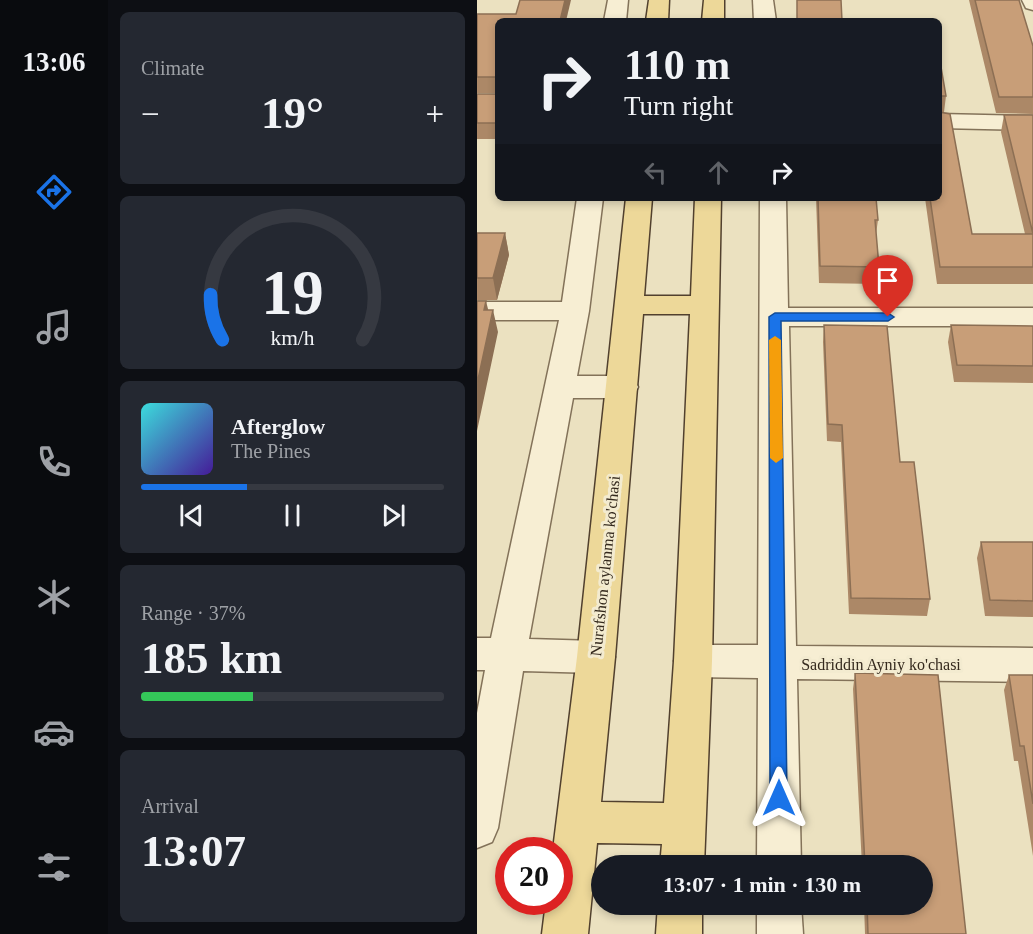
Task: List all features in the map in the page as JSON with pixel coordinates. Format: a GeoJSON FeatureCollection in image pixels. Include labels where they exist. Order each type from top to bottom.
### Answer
{"type":"FeatureCollection","features":[{"type":"Feature","properties":{"kind":"main road"},"geometry":{"type":"LineString","coordinates":[[657,18],[659,0]]}},
{"type":"Feature","properties":{"kind":"main road"},"geometry":{"type":"LineString","coordinates":[[713,18],[714,0]]}},
{"type":"Feature","properties":{"kind":"main road","name":"Nurafshon aylanma ko'chasi"},"geometry":{"type":"LineString","coordinates":[[565,934],[596,657],[639,201]]}},
{"type":"Feature","properties":{"kind":"main road"},"geometry":{"type":"LineString","coordinates":[[684,855],[693,661],[708,201]]}},
{"type":"Feature","properties":{"kind":"main road"},"geometry":{"type":"LineString","coordinates":[[629,305],[705,304]]}},
{"type":"Feature","properties":{"kind":"main road"},"geometry":{"type":"LineString","coordinates":[[577,822],[685,824]]}},
{"type":"Feature","properties":{"kind":"main road"},"geometry":{"type":"LineString","coordinates":[[679,934],[680,915]]}},
{"type":"Feature","properties":{"kind":"street"},"geometry":{"type":"LineString","coordinates":[[615,18],[618,0]]}},
{"type":"Feature","properties":{"kind":"street"},"geometry":{"type":"LineString","coordinates":[[763,0],[765,18]]}},
{"type":"Feature","properties":{"kind":"street"},"geometry":{"type":"LineString","coordinates":[[942,121],[1033,123]]}},
{"type":"Feature","properties":{"kind":"street"},"geometry":{"type":"LineString","coordinates":[[477,828],[492,654],[560,387],[575,311],[590,201]]}},
{"type":"Feature","properties":{"kind":"street"},"geometry":{"type":"LineString","coordinates":[[773,201],[779,855]]}},
{"type":"Feature","properties":{"kind":"street"},"geometry":{"type":"LineString","coordinates":[[477,311],[575,311]]}},
{"type":"Feature","properties":{"kind":"street"},"geometry":{"type":"LineString","coordinates":[[775,317],[1033,317]]}},
{"type":"Feature","properties":{"kind":"street"},"geometry":{"type":"LineString","coordinates":[[560,387],[623,387]]}},
{"type":"Feature","properties":{"kind":"street"},"geometry":{"type":"LineString","coordinates":[[492,654],[596,657]]}},
{"type":"Feature","properties":{"kind":"street","name":"Sadriddin Ayniy ko'chasi"},"geometry":{"type":"LineString","coordinates":[[693,661],[1033,665]]}},
{"type":"Feature","properties":{"kind":"street"},"geometry":{"type":"LineString","coordinates":[[779,915],[780,934]]}},
{"type":"Feature","properties":{"kind":"building"},"geometry":{"type":"Polygon","coordinates":[[[520,0],[565,0],[561,18],[495,18],[495,77],[477,77],[477,14],[516,14],[520,0]]]}},
{"type":"Feature","properties":{"kind":"building"},"geometry":{"type":"Polygon","coordinates":[[[797,0],[841,0],[842,18],[797,18],[797,0]]]}},
{"type":"Feature","properties":{"kind":"building"},"geometry":{"type":"Polygon","coordinates":[[[975,0],[1019,0],[1033,46],[1033,97],[999,97],[975,0]]]}},
{"type":"Feature","properties":{"kind":"building"},"geometry":{"type":"Polygon","coordinates":[[[942,73],[946,96],[942,96],[942,73]]]}},
{"type":"Feature","properties":{"kind":"building"},"geometry":{"type":"Polygon","coordinates":[[[477,94],[495,94],[495,123],[477,123],[477,94]]]}},
{"type":"Feature","properties":{"kind":"building"},"geometry":{"type":"Polygon","coordinates":[[[942,113],[950,114],[972,234],[1033,234],[1033,267],[940,267],[930,201],[942,201],[942,113]]]}},
{"type":"Feature","properties":{"kind":"building"},"geometry":{"type":"Polygon","coordinates":[[[1004,115],[1033,115],[1033,234],[1004,115]]]}},
{"type":"Feature","properties":{"kind":"building"},"geometry":{"type":"Polygon","coordinates":[[[818,201],[876,201],[878,220],[875,220],[879,267],[820,266],[818,201]]]}},
{"type":"Feature","properties":{"kind":"building"},"geometry":{"type":"Polygon","coordinates":[[[477,233],[505,233],[493,278],[477,278],[477,233]]]}},
{"type":"Feature","properties":{"kind":"building"},"geometry":{"type":"Polygon","coordinates":[[[477,301],[486,301],[484,310],[493,310],[477,384],[477,301]]]}},
{"type":"Feature","properties":{"kind":"building"},"geometry":{"type":"Polygon","coordinates":[[[824,325],[887,326],[900,462],[914,462],[930,599],[851,598],[842,425],[828,424],[824,325]]]}},
{"type":"Feature","properties":{"kind":"building"},"geometry":{"type":"Polygon","coordinates":[[[951,325],[1033,326],[1033,366],[957,365],[951,325]]]}},
{"type":"Feature","properties":{"kind":"building"},"geometry":{"type":"Polygon","coordinates":[[[981,542],[1033,542],[1033,601],[990,600],[981,542]]]}},
{"type":"Feature","properties":{"kind":"building"},"geometry":{"type":"Polygon","coordinates":[[[855,673],[938,675],[966,934],[868,934],[867,915],[933,915],[933,855],[864,855],[855,673]]]}},
{"type":"Feature","properties":{"kind":"building"},"geometry":{"type":"Polygon","coordinates":[[[1009,675],[1033,675],[1033,804],[1024,746],[1020,746],[1009,675]]]}},
{"type":"Feature","properties":{"kind":"slow traffic"},"geometry":{"type":"LineString","coordinates":[[775,340],[776,458]]}},
{"type":"Feature","properties":{"kind":"route"},"geometry":{"type":"LineString","coordinates":[[779,798],[775,317],[888,317]]}}]}
